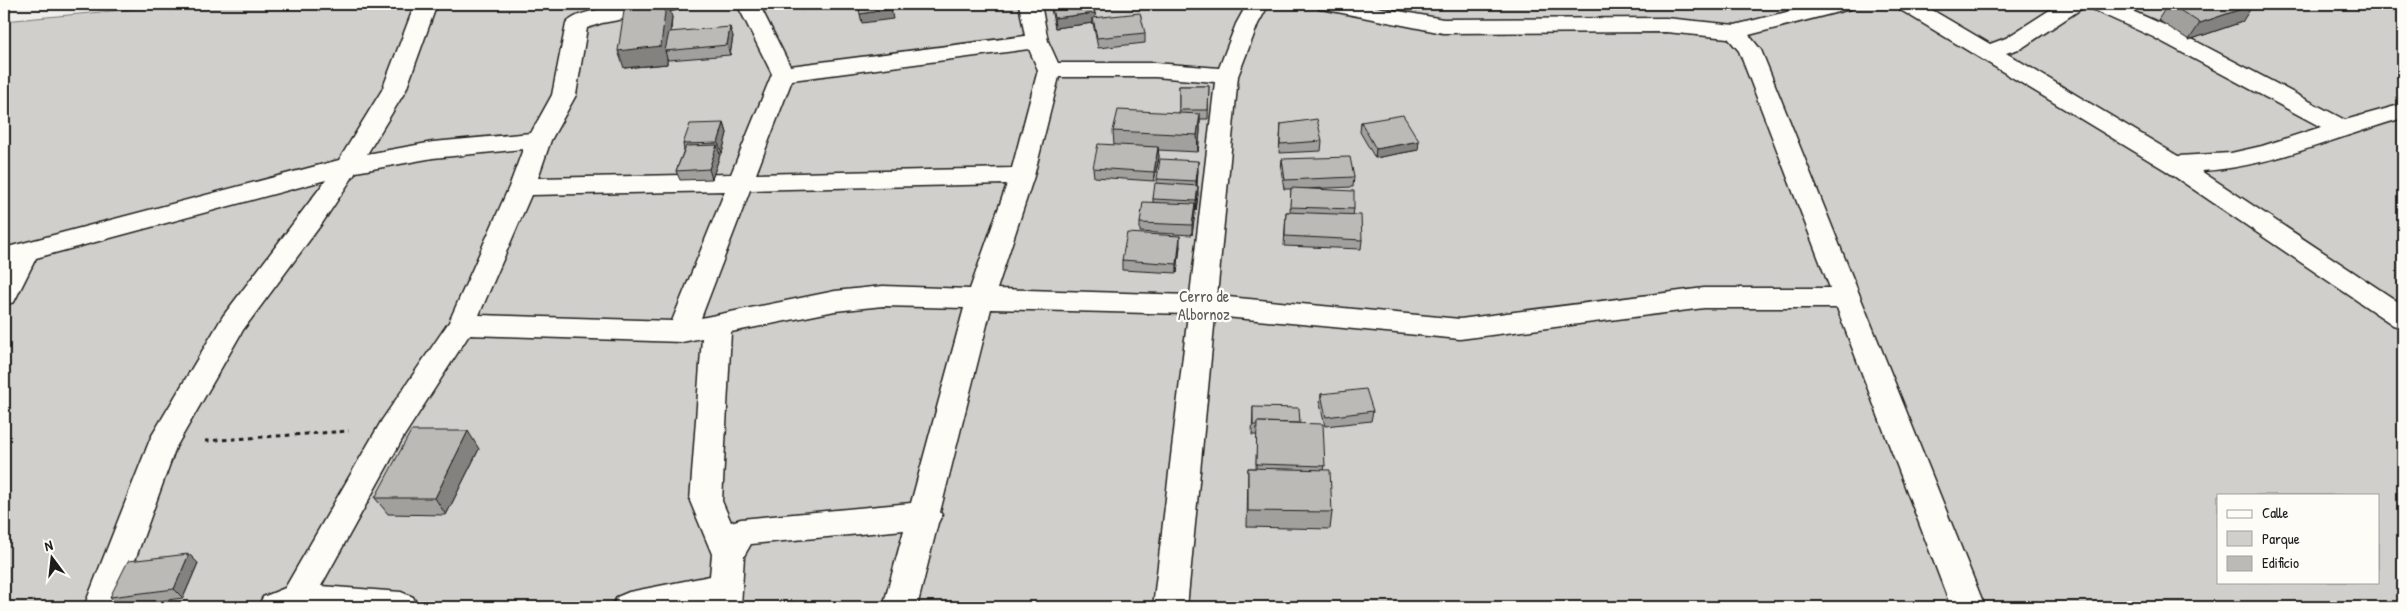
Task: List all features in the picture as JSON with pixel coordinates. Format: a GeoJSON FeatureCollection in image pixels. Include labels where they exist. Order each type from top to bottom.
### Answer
{"type":"FeatureCollection","features":[{"type":"Feature","properties":{"kind":"street"},"geometry":{"type":"LineString","coordinates":[[101,607],[162,444],[233,324],[348,166],[394,90],[426,4]]}},
{"type":"Feature","properties":{"kind":"street"},"geometry":{"type":"LineString","coordinates":[[401,607],[286,603],[393,428],[461,325],[522,187],[539,140],[552,120],[564,95],[576,24],[600,11],[671,4]]}},
{"type":"Feature","properties":{"kind":"street"},"geometry":{"type":"LineString","coordinates":[[682,332],[783,74],[748,4]]}},
{"type":"Feature","properties":{"kind":"street"},"geometry":{"type":"LineString","coordinates":[[900,607],[926,515],[980,300],[1022,176],[1049,70],[1037,40],[1030,4]]}},
{"type":"Feature","properties":{"kind":"street"},"geometry":{"type":"LineString","coordinates":[[1170,607],[1226,76],[1247,24],[1258,4]]}},
{"type":"Feature","properties":{"kind":"street"},"geometry":{"type":"LineString","coordinates":[[1327,4],[1443,26],[1666,26],[1735,32],[1842,4]]}},
{"type":"Feature","properties":{"kind":"street"},"geometry":{"type":"LineString","coordinates":[[1906,4],[2174,164],[2403,318]]}},
{"type":"Feature","properties":{"kind":"street"},"geometry":{"type":"LineString","coordinates":[[1988,52],[2014,43],[2073,4]]}},
{"type":"Feature","properties":{"kind":"street"},"geometry":{"type":"LineString","coordinates":[[2099,4],[2161,32],[2342,128]]}},
{"type":"Feature","properties":{"kind":"street"},"geometry":{"type":"LineString","coordinates":[[1735,32],[1750,50],[1968,607]]}},
{"type":"Feature","properties":{"kind":"street"},"geometry":{"type":"LineString","coordinates":[[783,74],[1037,40]]}},
{"type":"Feature","properties":{"kind":"street"},"geometry":{"type":"LineString","coordinates":[[1049,70],[1155,70],[1226,76]]}},
{"type":"Feature","properties":{"kind":"street"},"geometry":{"type":"LineString","coordinates":[[2174,164],[2230,161],[2267,153],[2342,128],[2403,111]]}},
{"type":"Feature","properties":{"kind":"street"},"geometry":{"type":"LineString","coordinates":[[4,295],[16,254],[348,166],[433,150],[539,140]]}},
{"type":"Feature","properties":{"kind":"street"},"geometry":{"type":"LineString","coordinates":[[522,187],[1022,176]]}},
{"type":"Feature","properties":{"kind":"street"},"geometry":{"type":"LineString","coordinates":[[461,325],[682,332],[835,301],[883,296],[1202,305],[1460,329],[1704,298],[1848,298]]}},
{"type":"Feature","properties":{"kind":"street"},"geometry":{"type":"LineString","coordinates":[[629,607],[725,597],[728,554],[706,501],[717,325]]}},
{"type":"Feature","properties":{"kind":"street"},"geometry":{"type":"LineString","coordinates":[[728,554],[742,532],[926,515]]}},
{"type":"Feature","properties":{"kind":"path"},"geometry":{"type":"LineString","coordinates":[[162,444],[393,428]]}},
{"type":"Feature","properties":{"kind":"green space","name":"Cerro de Albornoz"},"geometry":{"type":"Polygon","coordinates":[[[187,4],[603,4],[635,6],[648,4],[2403,4],[2403,607],[4,607],[4,21],[187,4]]]}},
{"type":"Feature","properties":{"kind":"building"},"geometry":{"type":"Polygon","coordinates":[[[625,4],[666,4],[661,46],[618,51],[625,4]]]}},
{"type":"Feature","properties":{"kind":"building"},"geometry":{"type":"Polygon","coordinates":[[[858,4],[890,4],[891,9],[860,14],[858,4]]]}},
{"type":"Feature","properties":{"kind":"building"},"geometry":{"type":"Polygon","coordinates":[[[1051,4],[1092,4],[1095,13],[1054,18],[1051,4]]]}},
{"type":"Feature","properties":{"kind":"building"},"geometry":{"type":"Polygon","coordinates":[[[2170,4],[2251,4],[2253,5],[2200,23],[2170,4]]]}},
{"type":"Feature","properties":{"kind":"building"},"geometry":{"type":"Polygon","coordinates":[[[1140,13],[1145,33],[1097,38],[1093,18],[1140,13]]]}},
{"type":"Feature","properties":{"kind":"building"},"geometry":{"type":"Polygon","coordinates":[[[730,27],[727,45],[665,51],[669,32],[730,27]]]}},
{"type":"Feature","properties":{"kind":"building"},"geometry":{"type":"Polygon","coordinates":[[[1179,86],[1209,86],[1208,110],[1179,110],[1179,86]]]}},
{"type":"Feature","properties":{"kind":"building"},"geometry":{"type":"Polygon","coordinates":[[[1118,110],[1200,114],[1197,135],[1113,131],[1118,110]]]}},
{"type":"Feature","properties":{"kind":"building"},"geometry":{"type":"Polygon","coordinates":[[[1403,115],[1419,141],[1376,149],[1361,122],[1403,115]]]}},
{"type":"Feature","properties":{"kind":"building"},"geometry":{"type":"Polygon","coordinates":[[[1317,119],[1322,141],[1280,144],[1281,124],[1317,119]]]}},
{"type":"Feature","properties":{"kind":"building"},"geometry":{"type":"Polygon","coordinates":[[[724,123],[718,143],[683,144],[690,124],[724,123]]]}},
{"type":"Feature","properties":{"kind":"building"},"geometry":{"type":"Polygon","coordinates":[[[1098,144],[1158,147],[1154,172],[1093,168],[1098,144]]]}},
{"type":"Feature","properties":{"kind":"building"},"geometry":{"type":"Polygon","coordinates":[[[717,145],[709,169],[676,171],[686,146],[717,145]]]}},
{"type":"Feature","properties":{"kind":"building"},"geometry":{"type":"Polygon","coordinates":[[[1350,157],[1354,177],[1285,180],[1282,159],[1350,157]]]}},
{"type":"Feature","properties":{"kind":"building"},"geometry":{"type":"Polygon","coordinates":[[[1160,159],[1198,161],[1196,181],[1157,179],[1160,159]]]}},
{"type":"Feature","properties":{"kind":"building"},"geometry":{"type":"Polygon","coordinates":[[[1155,183],[1198,186],[1196,201],[1153,199],[1155,183]]]}},
{"type":"Feature","properties":{"kind":"building"},"geometry":{"type":"Polygon","coordinates":[[[1291,188],[1354,191],[1354,209],[1290,207],[1291,188]]]}},
{"type":"Feature","properties":{"kind":"building"},"geometry":{"type":"Polygon","coordinates":[[[1143,202],[1195,204],[1192,225],[1140,223],[1143,202]]]}},
{"type":"Feature","properties":{"kind":"building"},"geometry":{"type":"Polygon","coordinates":[[[1286,212],[1361,215],[1362,240],[1285,236],[1286,212]]]}},
{"type":"Feature","properties":{"kind":"building"},"geometry":{"type":"Polygon","coordinates":[[[1127,233],[1180,236],[1177,264],[1122,260],[1127,233]]]}},
{"type":"Feature","properties":{"kind":"building"},"geometry":{"type":"Polygon","coordinates":[[[1366,389],[1373,411],[1326,417],[1321,394],[1366,389]]]}},
{"type":"Feature","properties":{"kind":"building"},"geometry":{"type":"Polygon","coordinates":[[[1253,407],[1299,408],[1300,423],[1257,422],[1257,425],[1253,425],[1253,407]]]}},
{"type":"Feature","properties":{"kind":"building"},"geometry":{"type":"Polygon","coordinates":[[[1257,422],[1323,424],[1325,466],[1256,464],[1257,422]]]}},
{"type":"Feature","properties":{"kind":"building"},"geometry":{"type":"Polygon","coordinates":[[[411,431],[468,431],[435,498],[375,498],[411,431]]]}},
{"type":"Feature","properties":{"kind":"building"},"geometry":{"type":"Polygon","coordinates":[[[1248,468],[1330,470],[1332,512],[1248,511],[1248,468]]]}},
{"type":"Feature","properties":{"kind":"building"},"geometry":{"type":"Polygon","coordinates":[[[189,554],[174,589],[110,597],[128,561],[189,554]]]}}]}
